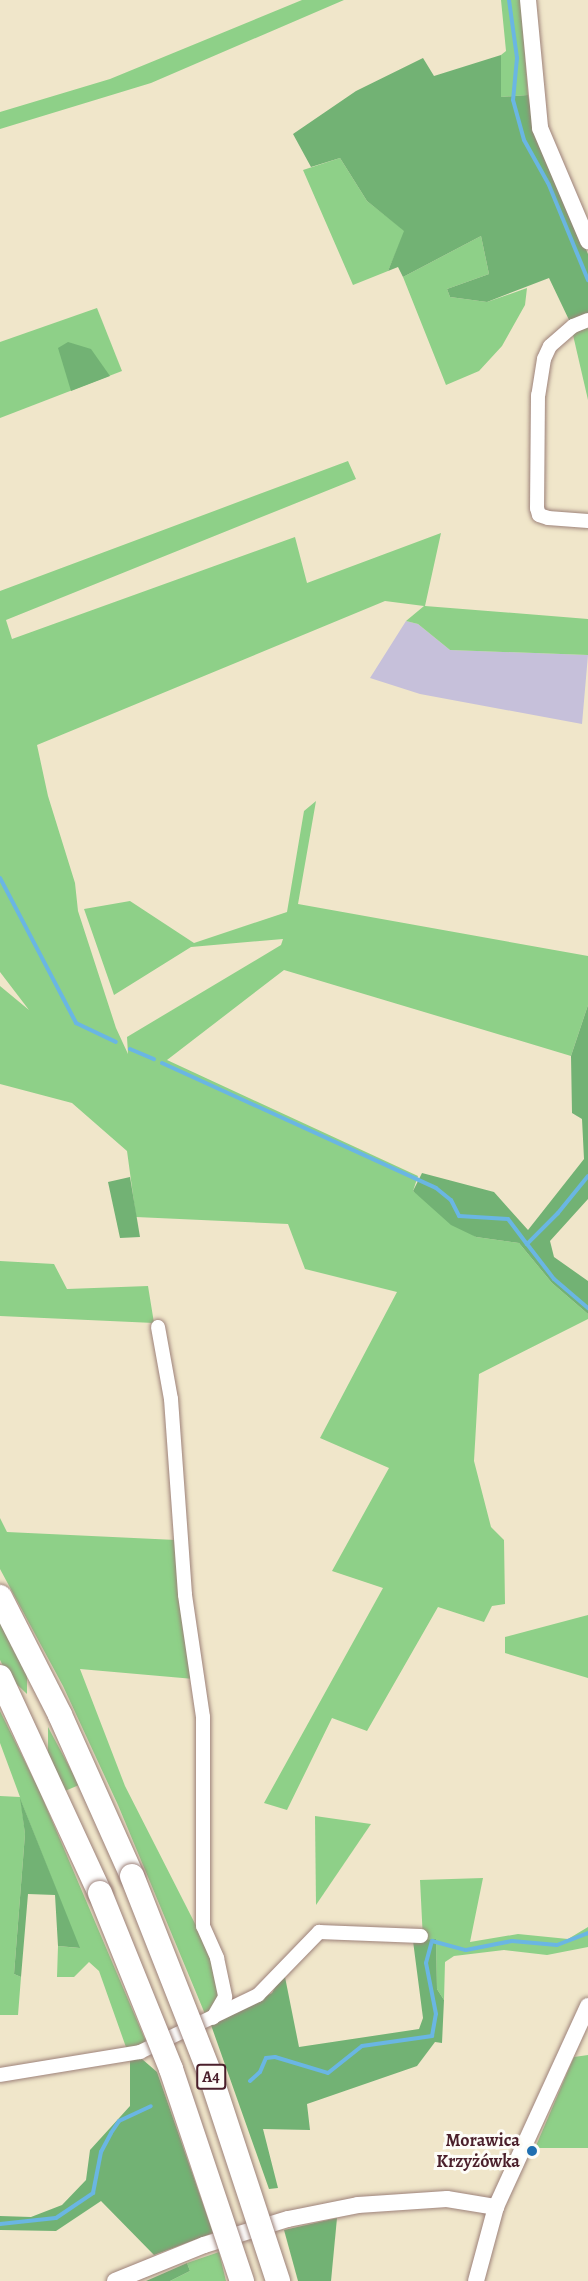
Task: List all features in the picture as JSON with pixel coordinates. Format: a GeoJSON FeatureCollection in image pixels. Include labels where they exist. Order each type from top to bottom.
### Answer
{"type":"FeatureCollection","features":[{"type":"Feature","properties":{"kind":"highway","name":"A4"},"geometry":{"type":"LineString","coordinates":[[0,1597],[60,1715],[132,1876],[210,2074],[278,2281]]}},
{"type":"Feature","properties":{"kind":"highway","name":"A4"},"geometry":{"type":"LineString","coordinates":[[0,1677],[100,1893],[171,2069],[242,2281]]}},
{"type":"Feature","properties":{"kind":"street"},"geometry":{"type":"LineString","coordinates":[[528,0],[540,128],[588,241]]}},
{"type":"Feature","properties":{"kind":"street"},"geometry":{"type":"LineString","coordinates":[[588,320],[573,326],[550,346],[544,359],[538,395],[537,508],[539,515],[548,518],[588,521]]}},
{"type":"Feature","properties":{"kind":"street"},"geometry":{"type":"LineString","coordinates":[[158,1327],[171,1399],[185,1595],[203,1717],[203,1926],[225,1985],[223,2005],[213,2018]]}},
{"type":"Feature","properties":{"kind":"street"},"geometry":{"type":"LineString","coordinates":[[0,2074],[140,2052],[258,1995],[320,1932],[421,1936]]}},
{"type":"Feature","properties":{"kind":"street"},"geometry":{"type":"LineString","coordinates":[[476,2281],[496,2208],[588,2006]]}},
{"type":"Feature","properties":{"kind":"street"},"geometry":{"type":"LineString","coordinates":[[116,2281],[204,2245],[288,2219],[358,2205],[447,2199],[496,2208]]}},
{"type":"Feature","properties":{"kind":"shaded area"},"geometry":{"type":"Polygon","coordinates":[[[406,621],[418,624],[450,650],[588,655],[582,724],[420,694],[370,678],[406,621]]]}},
{"type":"Feature","properties":{"kind":"green space"},"geometry":{"type":"Polygon","coordinates":[[[302,0],[344,0],[151,83],[0,129],[0,112],[110,79],[302,0]]]}},
{"type":"Feature","properties":{"kind":"green space"},"geometry":{"type":"Polygon","coordinates":[[[501,0],[521,0],[528,95],[501,97],[501,55],[506,51],[501,0]]]}},
{"type":"Feature","properties":{"kind":"green space"},"geometry":{"type":"Polygon","coordinates":[[[501,55],[501,97],[528,95],[537,137],[588,254],[588,316],[570,322],[549,278],[487,302],[450,297],[447,289],[489,274],[481,236],[403,277],[398,267],[388,271],[404,231],[367,201],[340,158],[311,167],[293,134],[356,91],[423,58],[434,76],[501,55]]]}},
{"type":"Feature","properties":{"kind":"green space"},"geometry":{"type":"Polygon","coordinates":[[[340,158],[367,201],[405,231],[388,271],[353,285],[303,170],[340,158]]]}},
{"type":"Feature","properties":{"kind":"green space"},"geometry":{"type":"Polygon","coordinates":[[[481,236],[489,274],[447,289],[450,297],[487,302],[527,288],[525,305],[502,346],[479,371],[446,385],[403,277],[481,236]]]}},
{"type":"Feature","properties":{"kind":"green space"},"geometry":{"type":"Polygon","coordinates":[[[97,308],[122,371],[0,418],[0,342],[97,308]]]}},
{"type":"Feature","properties":{"kind":"green space"},"geometry":{"type":"Polygon","coordinates":[[[588,316],[588,400],[570,322],[588,316]]]}},
{"type":"Feature","properties":{"kind":"green space"},"geometry":{"type":"Polygon","coordinates":[[[68,342],[91,349],[110,376],[71,391],[58,348],[68,342]]]}},
{"type":"Feature","properties":{"kind":"green space"},"geometry":{"type":"Polygon","coordinates":[[[348,461],[356,479],[6,620],[12,639],[295,537],[307,583],[441,533],[425,606],[588,619],[588,655],[450,650],[418,624],[406,621],[424,606],[385,601],[37,745],[48,796],[75,883],[78,911],[116,1028],[128,1054],[127,1037],[281,945],[283,939],[191,947],[114,995],[84,909],[130,901],[194,943],[287,912],[304,811],[316,801],[298,904],[588,956],[588,1005],[571,1056],[284,970],[167,1060],[418,1176],[413,1191],[476,1237],[519,1243],[552,1283],[588,1314],[588,1319],[479,1374],[474,1461],[491,1527],[504,1540],[505,1604],[492,1606],[484,1622],[438,1607],[367,1731],[332,1718],[287,1810],[264,1803],[383,1588],[332,1571],[389,1468],[320,1438],[397,1292],[305,1269],[288,1224],[136,1217],[127,1151],[72,1103],[0,1084],[0,986],[29,1010],[0,972],[0,591],[348,461]]]}},
{"type":"Feature","properties":{"kind":"green space"},"geometry":{"type":"Polygon","coordinates":[[[588,1005],[588,1199],[550,1241],[554,1257],[588,1281],[588,1314],[552,1283],[519,1243],[476,1237],[451,1225],[413,1191],[422,1173],[494,1192],[528,1230],[584,1159],[582,1119],[572,1113],[571,1056],[588,1005]]]}},
{"type":"Feature","properties":{"kind":"green space"},"geometry":{"type":"Polygon","coordinates":[[[130,1177],[140,1237],[120,1238],[108,1182],[130,1177]]]}},
{"type":"Feature","properties":{"kind":"green space"},"geometry":{"type":"Polygon","coordinates":[[[0,1261],[54,1264],[67,1289],[148,1286],[154,1323],[0,1316],[0,1261]]]}},
{"type":"Feature","properties":{"kind":"green space"},"geometry":{"type":"Polygon","coordinates":[[[0,1518],[7,1532],[176,1540],[194,1679],[80,1669],[125,1786],[214,1961],[220,2002],[205,2014],[118,1805],[63,1686],[0,1569],[0,1518]]]}},
{"type":"Feature","properties":{"kind":"green space"},"geometry":{"type":"Polygon","coordinates":[[[588,1615],[588,1678],[505,1653],[505,1637],[588,1615]]]}},
{"type":"Feature","properties":{"kind":"green space"},"geometry":{"type":"Polygon","coordinates":[[[0,1616],[27,1665],[27,1694],[8,1676],[0,1660],[0,1616]]]}},
{"type":"Feature","properties":{"kind":"green space"},"geometry":{"type":"Polygon","coordinates":[[[0,1711],[39,1790],[147,2044],[127,2050],[99,1971],[89,1962],[74,1977],[57,1977],[58,1946],[79,1948],[21,1801],[25,1834],[14,1974],[21,1977],[18,2015],[0,2015],[0,1796],[20,1797],[0,1743],[0,1711]]]}},
{"type":"Feature","properties":{"kind":"green space"},"geometry":{"type":"Polygon","coordinates":[[[48,1727],[79,1785],[65,1791],[48,1755],[48,1727]]]}},
{"type":"Feature","properties":{"kind":"green space"},"geometry":{"type":"Polygon","coordinates":[[[20,1798],[80,1948],[58,1946],[55,1895],[28,1894],[21,1977],[14,1974],[25,1834],[20,1798]]]}},
{"type":"Feature","properties":{"kind":"green space"},"geometry":{"type":"Polygon","coordinates":[[[315,1816],[371,1824],[316,1905],[315,1816]]]}},
{"type":"Feature","properties":{"kind":"green space"},"geometry":{"type":"Polygon","coordinates":[[[483,1878],[470,1942],[518,1934],[568,1939],[588,1927],[588,1947],[547,1955],[504,1950],[454,1956],[445,1962],[444,2000],[437,1989],[436,1940],[423,1940],[420,1880],[483,1878]]]}},
{"type":"Feature","properties":{"kind":"green space"},"geometry":{"type":"Polygon","coordinates":[[[436,1939],[437,1989],[444,2000],[442,2043],[435,2042],[417,2066],[307,2104],[310,2130],[263,2129],[278,2188],[269,2189],[211,2025],[272,1993],[284,1972],[299,2047],[419,2029],[423,2018],[413,1941],[436,1939]]]}},
{"type":"Feature","properties":{"kind":"green space"},"geometry":{"type":"Polygon","coordinates":[[[588,2055],[588,2148],[535,2148],[574,2057],[588,2055]]]}},
{"type":"Feature","properties":{"kind":"green space"},"geometry":{"type":"Polygon","coordinates":[[[130,2059],[142,2059],[157,2072],[213,2233],[154,2255],[101,2201],[56,2231],[0,2230],[0,2216],[31,2217],[62,2205],[86,2180],[90,2150],[130,2106],[130,2059]]]}},
{"type":"Feature","properties":{"kind":"green space"},"geometry":{"type":"Polygon","coordinates":[[[337,2218],[331,2281],[298,2281],[284,2230],[337,2218]]]}},
{"type":"Feature","properties":{"kind":"green space"},"geometry":{"type":"Polygon","coordinates":[[[219,2252],[226,2281],[170,2281],[190,2271],[187,2263],[219,2252]]]}},
{"type":"Feature","properties":{"kind":"green space"},"geometry":{"type":"Polygon","coordinates":[[[187,2263],[190,2271],[170,2281],[146,2281],[187,2263]]]}},
{"type":"Feature","properties":{"kind":"waterway"},"geometry":{"type":"LineString","coordinates":[[509,0],[517,58],[513,100],[524,140],[549,185],[588,280]]}},
{"type":"Feature","properties":{"kind":"waterway"},"geometry":{"type":"LineString","coordinates":[[0,878],[76,1023],[116,1042]]}},
{"type":"Feature","properties":{"kind":"waterway"},"geometry":{"type":"LineString","coordinates":[[130,1049],[154,1059]]}},
{"type":"Feature","properties":{"kind":"waterway"},"geometry":{"type":"LineString","coordinates":[[162,1063],[436,1188],[451,1200],[459,1216],[508,1219],[527,1244]]}},
{"type":"Feature","properties":{"kind":"waterway"},"geometry":{"type":"LineString","coordinates":[[588,1176],[558,1213],[527,1244],[554,1279],[588,1308]]}},
{"type":"Feature","properties":{"kind":"waterway"},"geometry":{"type":"LineString","coordinates":[[250,2081],[260,2072],[266,2058],[275,2057],[328,2073],[362,2046],[432,2036],[436,2014],[426,1963],[432,1941],[466,1950],[512,1941],[557,1945],[588,1933]]}},
{"type":"Feature","properties":{"kind":"waterway"},"geometry":{"type":"LineString","coordinates":[[0,2224],[56,2218],[93,2193],[101,2152],[111,2133],[119,2121],[151,2106]]}},
{"type":"Feature","properties":{"kind":"place","name":"Morawica Krzyżówka"},"geometry":{"type":"Point","coordinates":[532,2151]}}]}
